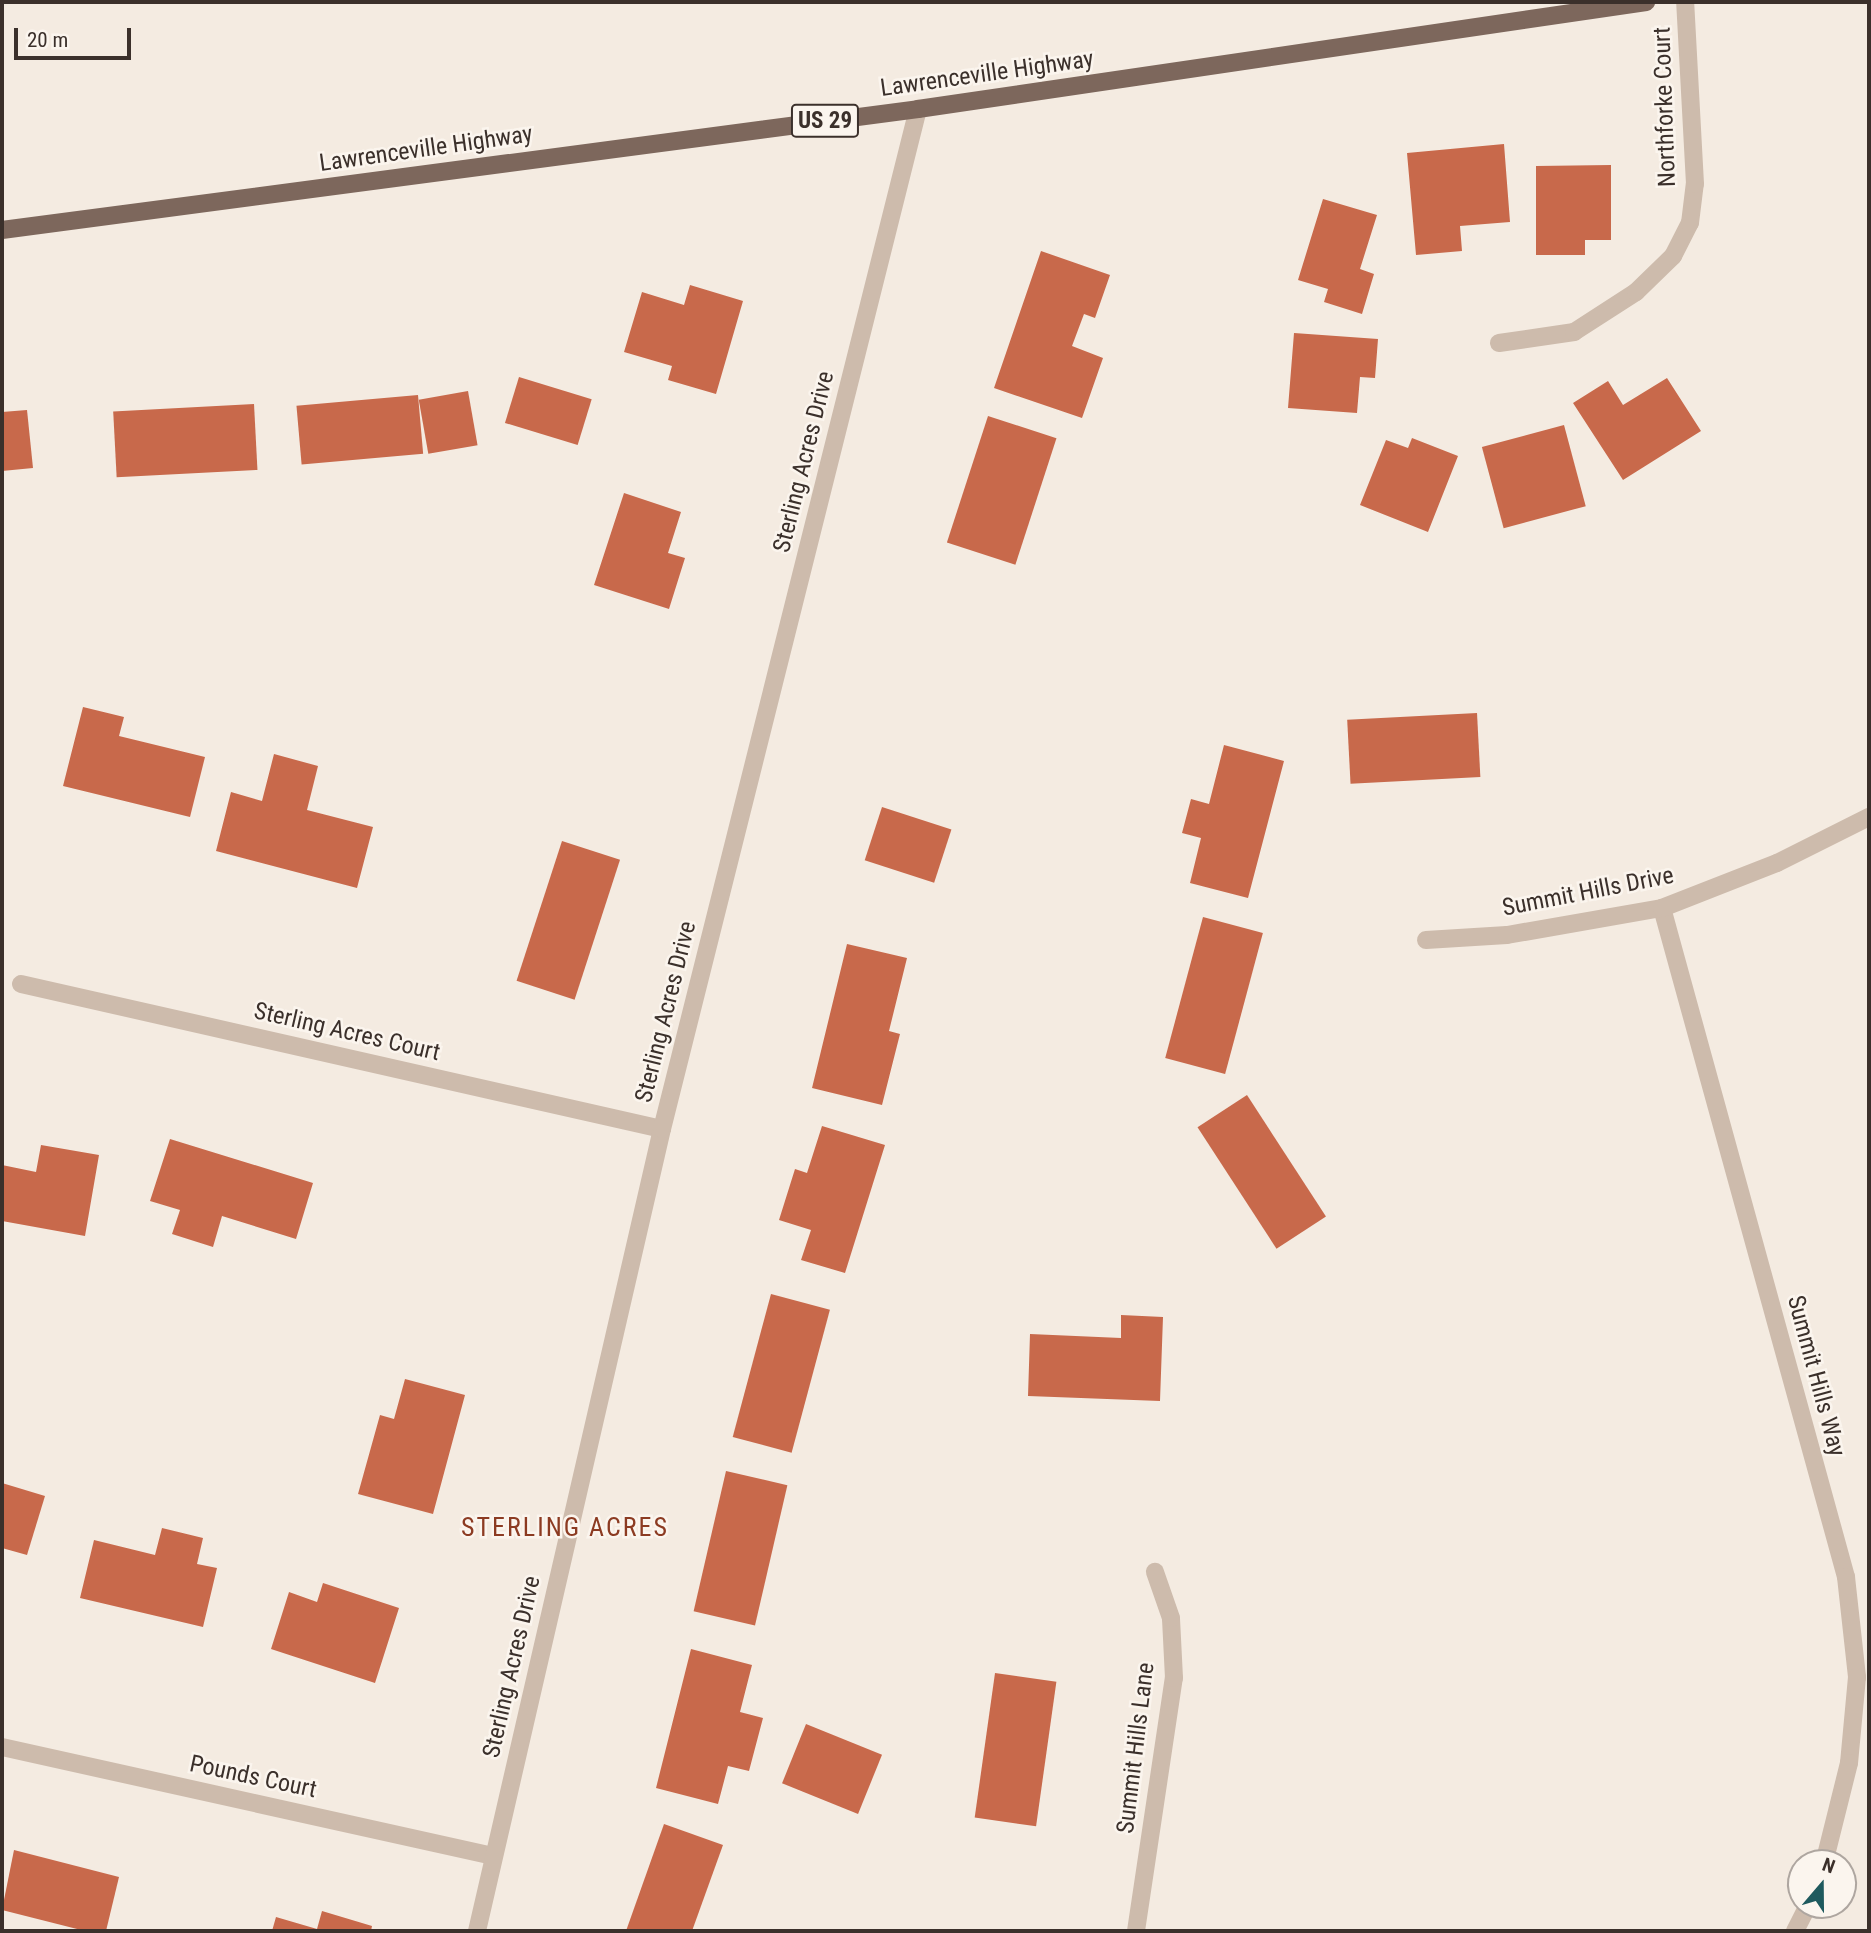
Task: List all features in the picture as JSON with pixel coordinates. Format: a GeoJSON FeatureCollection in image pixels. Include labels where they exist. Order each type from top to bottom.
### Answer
{"type":"FeatureCollection","features":[{"type":"Feature","properties":{"kind":"main road","name":"Lawrenceville Highway"},"geometry":{"type":"LineString","coordinates":[[2,230],[918,109],[1646,2]]}},
{"type":"Feature","properties":{"kind":"street","name":"Northforke Court"},"geometry":{"type":"LineString","coordinates":[[1499,343],[1574,332],[1636,292],[1673,256],[1690,223],[1695,184],[1685,2]]}},
{"type":"Feature","properties":{"kind":"street","name":"Sterling Acres Drive"},"geometry":{"type":"LineString","coordinates":[[477,1931],[662,1129],[918,109]]}},
{"type":"Feature","properties":{"kind":"street","name":"Summit Hills Drive"},"geometry":{"type":"LineString","coordinates":[[1426,940],[1507,935],[1662,908],[1777,863],[1869,817]]}},
{"type":"Feature","properties":{"kind":"street","name":"Summit Hills Way"},"geometry":{"type":"LineString","coordinates":[[1662,908],[1846,1577],[1857,1677],[1849,1763],[1828,1849]]}},
{"type":"Feature","properties":{"kind":"street","name":"Sterling Acres Court"},"geometry":{"type":"LineString","coordinates":[[21,984],[662,1129]]}},
{"type":"Feature","properties":{"kind":"street","name":"Summit Hills Lane"},"geometry":{"type":"LineString","coordinates":[[1136,1931],[1174,1678],[1171,1618],[1155,1572]]}},
{"type":"Feature","properties":{"kind":"street","name":"Pounds Court"},"geometry":{"type":"LineString","coordinates":[[2,1747],[493,1856]]}},
{"type":"Feature","properties":{"kind":"building"},"geometry":{"type":"Polygon","coordinates":[[[1504,144],[1510,222],[1460,226],[1462,251],[1416,255],[1407,153],[1504,144]]]}},
{"type":"Feature","properties":{"kind":"building"},"geometry":{"type":"Polygon","coordinates":[[[1611,165],[1611,240],[1585,240],[1585,255],[1536,255],[1536,166],[1611,165]]]}},
{"type":"Feature","properties":{"kind":"building"},"geometry":{"type":"Polygon","coordinates":[[[1323,199],[1377,215],[1360,269],[1374,274],[1362,314],[1324,302],[1328,289],[1298,280],[1323,199]]]}},
{"type":"Feature","properties":{"kind":"building"},"geometry":{"type":"Polygon","coordinates":[[[1041,251],[1110,275],[1095,318],[1084,314],[1072,346],[1103,358],[1082,418],[994,388],[1041,251]]]}},
{"type":"Feature","properties":{"kind":"building"},"geometry":{"type":"Polygon","coordinates":[[[690,285],[743,301],[716,394],[668,380],[672,366],[624,352],[642,292],[684,305],[690,285]]]}},
{"type":"Feature","properties":{"kind":"building"},"geometry":{"type":"Polygon","coordinates":[[[1294,333],[1378,339],[1375,378],[1360,377],[1357,413],[1288,408],[1294,333]]]}},
{"type":"Feature","properties":{"kind":"building"},"geometry":{"type":"Polygon","coordinates":[[[519,377],[592,399],[578,445],[505,423],[519,377]]]}},
{"type":"Feature","properties":{"kind":"building"},"geometry":{"type":"Polygon","coordinates":[[[1667,378],[1701,431],[1623,480],[1573,403],[1608,381],[1623,405],[1667,378]]]}},
{"type":"Feature","properties":{"kind":"building"},"geometry":{"type":"Polygon","coordinates":[[[468,391],[478,445],[428,454],[419,400],[468,391]]]}},
{"type":"Feature","properties":{"kind":"building"},"geometry":{"type":"Polygon","coordinates":[[[418,395],[423,454],[302,464],[296,406],[418,395]]]}},
{"type":"Feature","properties":{"kind":"building"},"geometry":{"type":"Polygon","coordinates":[[[254,404],[257,470],[117,477],[113,411],[254,404]]]}},
{"type":"Feature","properties":{"kind":"building"},"geometry":{"type":"Polygon","coordinates":[[[27,410],[33,468],[2,471],[2,412],[27,410]]]}},
{"type":"Feature","properties":{"kind":"building"},"geometry":{"type":"Polygon","coordinates":[[[988,416],[1056,438],[1015,565],[947,542],[988,416]]]}},
{"type":"Feature","properties":{"kind":"building"},"geometry":{"type":"Polygon","coordinates":[[[1564,425],[1586,506],[1504,528],[1482,447],[1564,425]]]}},
{"type":"Feature","properties":{"kind":"building"},"geometry":{"type":"Polygon","coordinates":[[[1412,438],[1458,456],[1428,532],[1360,505],[1386,440],[1408,448],[1412,438]]]}},
{"type":"Feature","properties":{"kind":"building"},"geometry":{"type":"Polygon","coordinates":[[[624,493],[681,512],[668,553],[685,558],[669,609],[594,585],[624,493]]]}},
{"type":"Feature","properties":{"kind":"building"},"geometry":{"type":"Polygon","coordinates":[[[83,707],[124,717],[119,736],[205,757],[190,817],[63,786],[83,707]]]}},
{"type":"Feature","properties":{"kind":"building"},"geometry":{"type":"Polygon","coordinates":[[[1477,713],[1480,777],[1351,784],[1347,720],[1477,713]]]}},
{"type":"Feature","properties":{"kind":"building"},"geometry":{"type":"Polygon","coordinates":[[[1224,745],[1284,761],[1248,898],[1190,883],[1201,838],[1182,833],[1191,799],[1209,804],[1224,745]]]}},
{"type":"Feature","properties":{"kind":"building"},"geometry":{"type":"Polygon","coordinates":[[[274,754],[318,766],[307,810],[373,827],[357,888],[216,851],[231,792],[262,801],[274,754]]]}},
{"type":"Feature","properties":{"kind":"building"},"geometry":{"type":"Polygon","coordinates":[[[882,807],[951,830],[934,883],[865,860],[882,807]]]}},
{"type":"Feature","properties":{"kind":"building"},"geometry":{"type":"Polygon","coordinates":[[[562,841],[620,860],[575,1000],[517,981],[562,841]]]}},
{"type":"Feature","properties":{"kind":"building"},"geometry":{"type":"Polygon","coordinates":[[[1203,917],[1263,933],[1225,1074],[1165,1058],[1203,917]]]}},
{"type":"Feature","properties":{"kind":"building"},"geometry":{"type":"Polygon","coordinates":[[[847,944],[907,958],[889,1031],[900,1034],[882,1105],[812,1088],[847,944]]]}},
{"type":"Feature","properties":{"kind":"building"},"geometry":{"type":"Polygon","coordinates":[[[1247,1095],[1326,1217],[1276,1249],[1198,1127],[1247,1095]]]}},
{"type":"Feature","properties":{"kind":"building"},"geometry":{"type":"Polygon","coordinates":[[[822,1126],[885,1145],[845,1273],[801,1260],[811,1230],[779,1220],[795,1169],[807,1173],[822,1126]]]}},
{"type":"Feature","properties":{"kind":"building"},"geometry":{"type":"Polygon","coordinates":[[[170,1139],[313,1183],[296,1239],[222,1216],[213,1247],[172,1234],[180,1210],[150,1201],[170,1139]]]}},
{"type":"Feature","properties":{"kind":"building"},"geometry":{"type":"Polygon","coordinates":[[[41,1145],[99,1155],[85,1236],[2,1221],[2,1165],[36,1172],[41,1145]]]}},
{"type":"Feature","properties":{"kind":"building"},"geometry":{"type":"Polygon","coordinates":[[[771,1294],[830,1310],[792,1453],[733,1437],[771,1294]]]}},
{"type":"Feature","properties":{"kind":"building"},"geometry":{"type":"Polygon","coordinates":[[[1121,1315],[1163,1317],[1160,1401],[1028,1396],[1030,1334],[1121,1338],[1121,1315]]]}},
{"type":"Feature","properties":{"kind":"building"},"geometry":{"type":"Polygon","coordinates":[[[405,1379],[465,1395],[433,1514],[358,1494],[380,1415],[394,1419],[405,1379]]]}},
{"type":"Feature","properties":{"kind":"building"},"geometry":{"type":"Polygon","coordinates":[[[726,1471],[787,1485],[755,1625],[694,1611],[726,1471]]]}},
{"type":"Feature","properties":{"kind":"building"},"geometry":{"type":"Polygon","coordinates":[[[2,1483],[45,1496],[27,1555],[2,1548],[2,1483]]]}},
{"type":"Feature","properties":{"kind":"building"},"geometry":{"type":"Polygon","coordinates":[[[162,1528],[203,1538],[197,1564],[217,1568],[203,1627],[80,1598],[94,1540],[155,1555],[162,1528]]]}},
{"type":"Feature","properties":{"kind":"building"},"geometry":{"type":"Polygon","coordinates":[[[323,1583],[399,1608],[375,1683],[271,1649],[289,1592],[317,1602],[323,1583]]]}},
{"type":"Feature","properties":{"kind":"building"},"geometry":{"type":"Polygon","coordinates":[[[691,1649],[752,1665],[740,1712],[763,1718],[749,1771],[728,1766],[718,1804],[656,1788],[691,1649]]]}},
{"type":"Feature","properties":{"kind":"building"},"geometry":{"type":"Polygon","coordinates":[[[995,1673],[1056,1682],[1036,1826],[975,1818],[995,1673]]]}},
{"type":"Feature","properties":{"kind":"building"},"geometry":{"type":"Polygon","coordinates":[[[806,1724],[882,1755],[858,1814],[782,1783],[806,1724]]]}},
{"type":"Feature","properties":{"kind":"building"},"geometry":{"type":"Polygon","coordinates":[[[664,1824],[723,1845],[692,1931],[626,1931],[664,1824]]]}},
{"type":"Feature","properties":{"kind":"building"},"geometry":{"type":"Polygon","coordinates":[[[14,1850],[119,1877],[106,1931],[85,1931],[2,1910],[14,1850]]]}},
{"type":"Feature","properties":{"kind":"building"},"geometry":{"type":"Polygon","coordinates":[[[322,1911],[372,1926],[371,1931],[272,1931],[276,1917],[317,1929],[322,1911]]]}},
{"type":"Feature","properties":{"kind":"district","name":"STERLING ACRES"},"geometry":{"type":"Point","coordinates":[565,1528]}}]}
